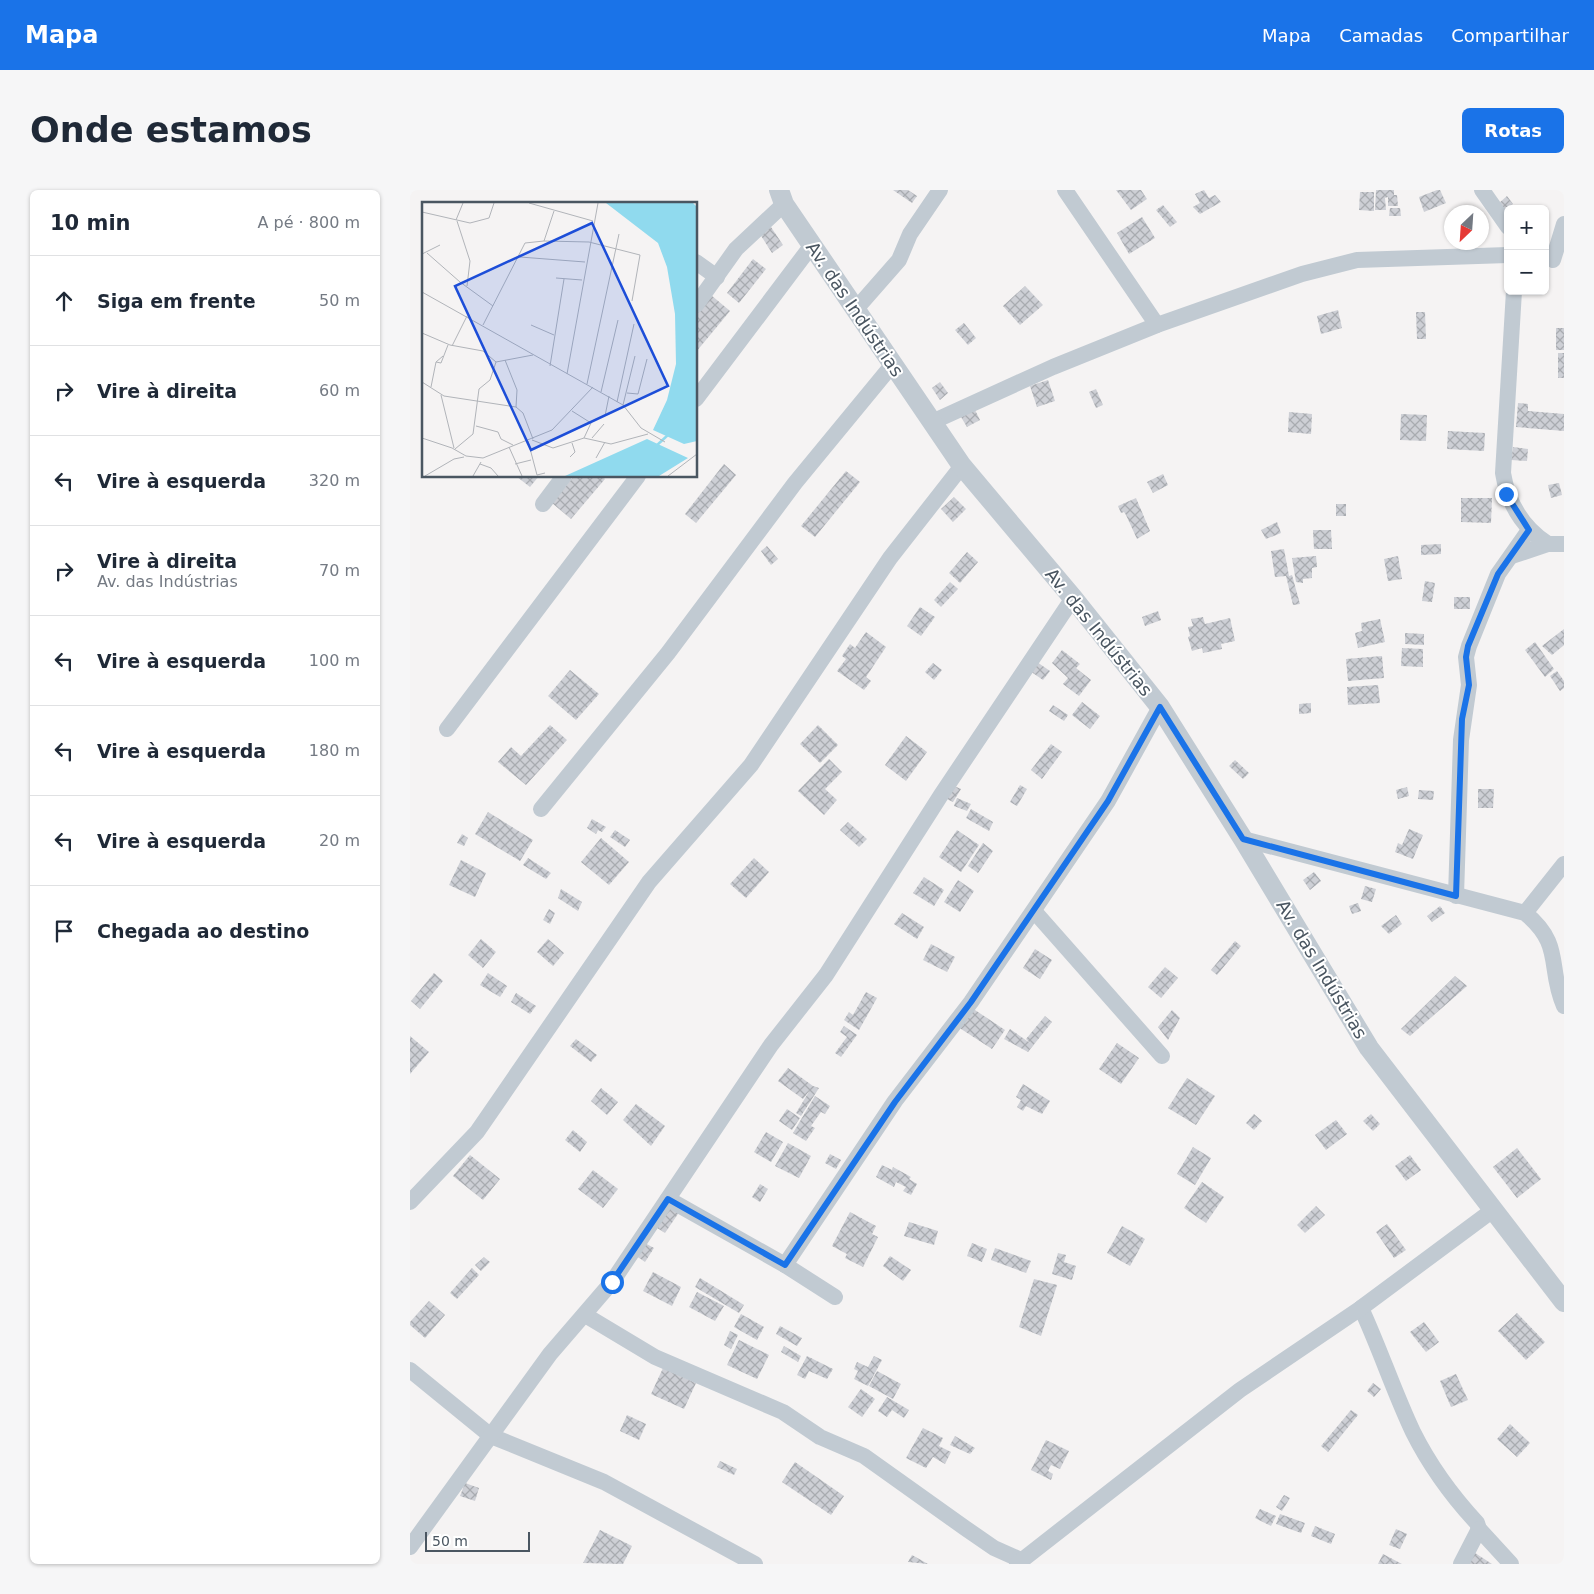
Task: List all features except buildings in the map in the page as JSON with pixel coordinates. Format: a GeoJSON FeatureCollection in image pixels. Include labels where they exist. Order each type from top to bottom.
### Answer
{"type":"FeatureCollection","features":[{"type":"Feature","properties":{"kind":"street"},"geometry":{"type":"LineString","coordinates":[[856,309],[899,260],[910,234],[940,190]]}},
{"type":"Feature","properties":{"kind":"street"},"geometry":{"type":"LineString","coordinates":[[1065,190],[1157,325]]}},
{"type":"Feature","properties":{"kind":"street"},"geometry":{"type":"LineString","coordinates":[[1482,190],[1504,221]]}},
{"type":"Feature","properties":{"kind":"street"},"geometry":{"type":"LineString","coordinates":[[698,302],[736,249],[781,197]]}},
{"type":"Feature","properties":{"kind":"street","name":"Av. das Indústrias"},"geometry":{"type":"LineString","coordinates":[[781,197],[962,466],[1073,598],[1160,707],[1243,839],[1369,1048],[1564,1302]]}},
{"type":"Feature","properties":{"kind":"street"},"geometry":{"type":"LineString","coordinates":[[1554,260],[1564,224]]}},
{"type":"Feature","properties":{"kind":"street"},"geometry":{"type":"LineString","coordinates":[[698,396],[812,245]]}},
{"type":"Feature","properties":{"kind":"street"},"geometry":{"type":"LineString","coordinates":[[932,422],[1053,366],[1157,325],[1302,274],[1358,260],[1504,255]]}},
{"type":"Feature","properties":{"kind":"street"},"geometry":{"type":"LineString","coordinates":[[698,263],[717,277]]}},
{"type":"Feature","properties":{"kind":"street"},"geometry":{"type":"LineString","coordinates":[[1514,295],[1503,473],[1506,494],[1529,530],[1556,544]]}},
{"type":"Feature","properties":{"kind":"street"},"geometry":{"type":"LineString","coordinates":[[541,809],[668,653],[795,482],[893,364]]}},
{"type":"Feature","properties":{"kind":"street"},"geometry":{"type":"LineString","coordinates":[[410,1202],[476,1132],[649,882],[751,765],[890,558],[962,466]]}},
{"type":"Feature","properties":{"kind":"street"},"geometry":{"type":"LineString","coordinates":[[542,504],[562,478]]}},
{"type":"Feature","properties":{"kind":"street"},"geometry":{"type":"LineString","coordinates":[[447,729],[636,478]]}},
{"type":"Feature","properties":{"kind":"street"},"geometry":{"type":"LineString","coordinates":[[1456,896],[1462,719],[1469,685],[1466,657],[1498,574],[1529,530]]}},
{"type":"Feature","properties":{"kind":"street"},"geometry":{"type":"LineString","coordinates":[[1512,556],[1556,544]]}},
{"type":"Feature","properties":{"kind":"street"},"geometry":{"type":"LineString","coordinates":[[410,1547],[550,1354],[612,1282],[771,1045],[826,975],[941,795],[1073,598]]}},
{"type":"Feature","properties":{"kind":"street"},"geometry":{"type":"LineString","coordinates":[[785,1265],[895,1102],[971,1002],[1108,801],[1160,707]]}},
{"type":"Feature","properties":{"kind":"street"},"geometry":{"type":"LineString","coordinates":[[1243,839],[1525,913],[1540,925],[1546,935],[1551,947],[1564,1006]]}},
{"type":"Feature","properties":{"kind":"street"},"geometry":{"type":"LineString","coordinates":[[1525,913],[1564,864]]}},
{"type":"Feature","properties":{"kind":"street"},"geometry":{"type":"LineString","coordinates":[[1034,911],[1162,1056]]}},
{"type":"Feature","properties":{"kind":"street"},"geometry":{"type":"LineString","coordinates":[[668,1199],[785,1265],[835,1296]]}},
{"type":"Feature","properties":{"kind":"street"},"geometry":{"type":"LineString","coordinates":[[585,1315],[656,1358],[783,1412],[820,1436],[864,1456],[994,1548],[1019,1562],[1240,1390],[1361,1308],[1493,1210]]}},
{"type":"Feature","properties":{"kind":"street"},"geometry":{"type":"LineString","coordinates":[[1361,1308],[1382,1352],[1413,1431],[1430,1464],[1477,1523],[1479,1529],[1511,1564]]}},
{"type":"Feature","properties":{"kind":"street"},"geometry":{"type":"LineString","coordinates":[[410,1370],[491,1436],[604,1482],[755,1564]]}},
{"type":"Feature","properties":{"kind":"street"},"geometry":{"type":"LineString","coordinates":[[1461,1564],[1479,1529]]}},
{"type":"Feature","properties":{"kind":"route"},"geometry":{"type":"LineString","coordinates":[[612,1282],[668,1199],[785,1265],[895,1102],[971,1002],[1108,801],[1160,707],[1243,839],[1456,896],[1462,719],[1469,685],[1466,657],[1468,646],[1498,574],[1529,530],[1506,494]]}}]}
